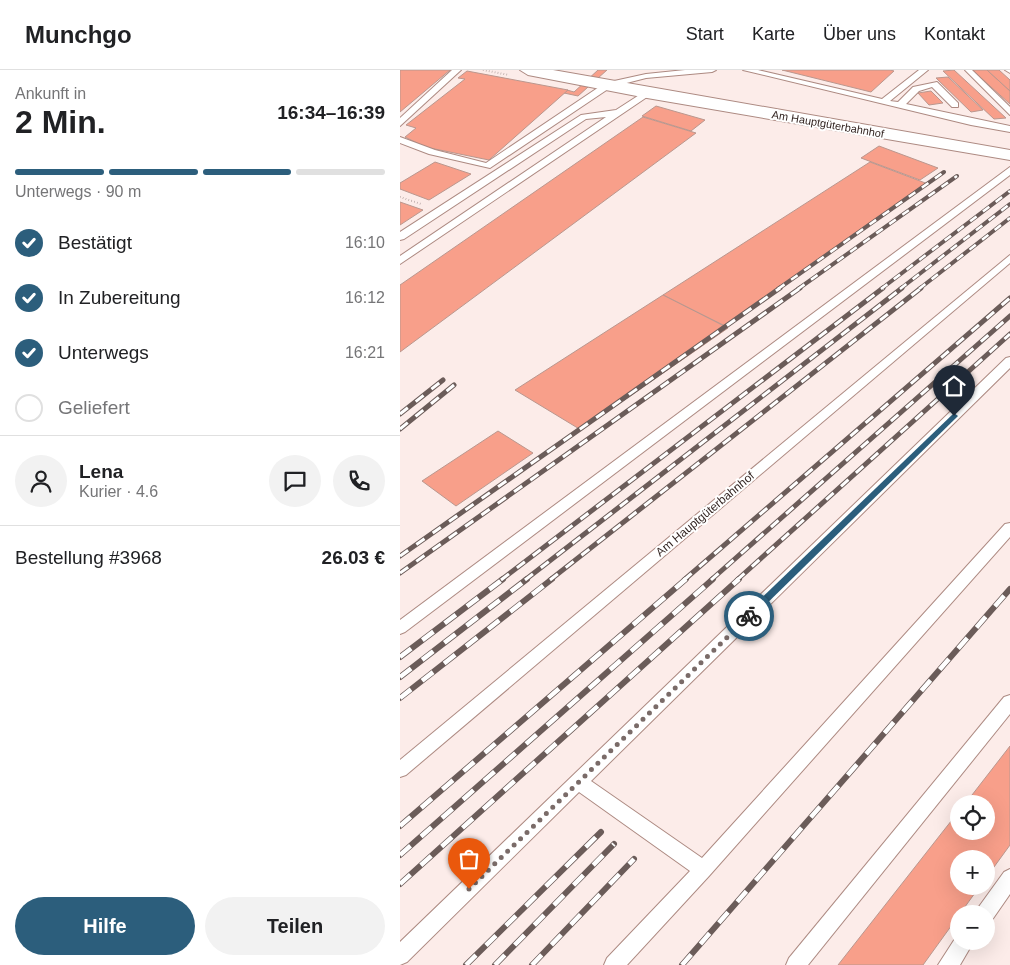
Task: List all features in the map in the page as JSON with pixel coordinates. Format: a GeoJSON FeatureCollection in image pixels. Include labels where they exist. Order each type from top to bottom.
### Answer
{"type":"FeatureCollection","features":[{"type":"Feature","properties":{"kind":"street","name":"Am Hauptgüterbahnhof"},"geometry":{"type":"LineString","coordinates":[[528,70],[647,93],[1010,155]]}},
{"type":"Feature","properties":{"kind":"lane"},"geometry":{"type":"LineString","coordinates":[[400,123],[457,70]]}},
{"type":"Feature","properties":{"kind":"lane"},"geometry":{"type":"LineString","coordinates":[[626,81],[627,76],[635,70]]}},
{"type":"Feature","properties":{"kind":"lane"},"geometry":{"type":"LineString","coordinates":[[400,140],[432,152],[487,166],[608,85],[646,76],[712,70]]}},
{"type":"Feature","properties":{"kind":"lane"},"geometry":{"type":"LineString","coordinates":[[747,70],[885,100],[971,122],[1010,128]]}},
{"type":"Feature","properties":{"kind":"lane"},"geometry":{"type":"LineString","coordinates":[[885,100],[924,70]]}},
{"type":"Feature","properties":{"kind":"lane"},"geometry":{"type":"LineString","coordinates":[[968,71],[1010,112]]}},
{"type":"Feature","properties":{"kind":"lane"},"geometry":{"type":"LineString","coordinates":[[901,104],[916,90],[934,84],[955,105]]}},
{"type":"Feature","properties":{"kind":"lane"},"geometry":{"type":"LineString","coordinates":[[400,261],[647,93]]}},
{"type":"Feature","properties":{"kind":"lane"},"geometry":{"type":"LineString","coordinates":[[400,237],[584,117],[618,112]]}},
{"type":"Feature","properties":{"kind":"lane"},"geometry":{"type":"LineString","coordinates":[[400,628],[1010,170]]}},
{"type":"Feature","properties":{"kind":"lane","name":"Am Hauptgüterbahnhof"},"geometry":{"type":"LineString","coordinates":[[400,770],[1010,258]]}},
{"type":"Feature","properties":{"kind":"lane"},"geometry":{"type":"LineString","coordinates":[[400,955],[1010,362]]}},
{"type":"Feature","properties":{"kind":"lane"},"geometry":{"type":"LineString","coordinates":[[614,965],[703,870],[1010,528]]}},
{"type":"Feature","properties":{"kind":"lane"},"geometry":{"type":"LineString","coordinates":[[796,965],[1010,702]]}},
{"type":"Feature","properties":{"kind":"lane"},"geometry":{"type":"LineString","coordinates":[[579,782],[703,870]]}},
{"type":"Feature","properties":{"kind":"lane"},"geometry":{"type":"LineString","coordinates":[[991,905],[1010,878]]}},
{"type":"Feature","properties":{"kind":"lane"},"geometry":{"type":"LineString","coordinates":[[948,965],[959,950]]}},
{"type":"Feature","properties":{"kind":"building"},"geometry":{"type":"Polygon","coordinates":[[[400,70],[450,70],[400,112],[400,70]]]}},
{"type":"Feature","properties":{"kind":"building"},"geometry":{"type":"Polygon","coordinates":[[[598,70],[607,70],[578,96],[564,93],[567,90],[574,92],[598,70]]]}},
{"type":"Feature","properties":{"kind":"building"},"geometry":{"type":"Polygon","coordinates":[[[782,70],[890,70],[894,71],[871,92],[782,70]]]}},
{"type":"Feature","properties":{"kind":"building"},"geometry":{"type":"Polygon","coordinates":[[[954,70],[1006,118],[994,119],[943,71],[954,70]]]}},
{"type":"Feature","properties":{"kind":"building"},"geometry":{"type":"Polygon","coordinates":[[[972,70],[987,70],[1010,91],[1010,104],[972,70]]]}},
{"type":"Feature","properties":{"kind":"building"},"geometry":{"type":"Polygon","coordinates":[[[987,70],[999,70],[1010,80],[1010,91],[987,70]]]}},
{"type":"Feature","properties":{"kind":"building"},"geometry":{"type":"Polygon","coordinates":[[[467,71],[568,90],[489,160],[425,147],[405,137],[416,128],[406,125],[465,79],[458,78],[467,71]]]}},
{"type":"Feature","properties":{"kind":"building"},"geometry":{"type":"Polygon","coordinates":[[[948,77],[983,110],[971,112],[936,78],[948,77]]]}},
{"type":"Feature","properties":{"kind":"building"},"geometry":{"type":"Polygon","coordinates":[[[931,91],[943,103],[929,105],[918,93],[931,91]]]}},
{"type":"Feature","properties":{"kind":"building"},"geometry":{"type":"Polygon","coordinates":[[[656,106],[705,120],[691,131],[642,116],[656,106]]]}},
{"type":"Feature","properties":{"kind":"building"},"geometry":{"type":"Polygon","coordinates":[[[643,117],[696,133],[400,352],[400,285],[643,117]]]}},
{"type":"Feature","properties":{"kind":"building"},"geometry":{"type":"Polygon","coordinates":[[[879,146],[938,168],[920,180],[861,158],[879,146]]]}},
{"type":"Feature","properties":{"kind":"building"},"geometry":{"type":"Polygon","coordinates":[[[435,162],[471,174],[429,200],[400,189],[400,183],[435,162]]]}},
{"type":"Feature","properties":{"kind":"building"},"geometry":{"type":"Polygon","coordinates":[[[870,162],[928,184],[725,326],[663,295],[870,162]]]}},
{"type":"Feature","properties":{"kind":"building"},"geometry":{"type":"Polygon","coordinates":[[[400,202],[423,210],[400,225],[400,202]]]}},
{"type":"Feature","properties":{"kind":"building"},"geometry":{"type":"Polygon","coordinates":[[[663,295],[728,328],[581,430],[515,390],[663,295]]]}},
{"type":"Feature","properties":{"kind":"building"},"geometry":{"type":"Polygon","coordinates":[[[498,431],[533,453],[456,506],[422,481],[498,431]]]}},
{"type":"Feature","properties":{"kind":"building"},"geometry":{"type":"Polygon","coordinates":[[[1010,746],[1010,845],[995,866],[995,850],[950,850],[950,895],[974,895],[966,905],[950,905],[950,928],[923,965],[838,965],[950,822],[950,840],[995,840],[995,795],[972,795],[1010,746]]]}},
{"type":"Feature","properties":{"kind":"railway"},"geometry":{"type":"LineString","coordinates":[[778,289],[944,172]]}},
{"type":"Feature","properties":{"kind":"railway"},"geometry":{"type":"LineString","coordinates":[[798,289],[957,176]]}},
{"type":"Feature","properties":{"kind":"railway"},"geometry":{"type":"LineString","coordinates":[[881,289],[1010,191]]}},
{"type":"Feature","properties":{"kind":"railway"},"geometry":{"type":"LineString","coordinates":[[900,289],[1010,204]]}},
{"type":"Feature","properties":{"kind":"railway"},"geometry":{"type":"LineString","coordinates":[[919,289],[1010,218]]}},
{"type":"Feature","properties":{"kind":"railway"},"geometry":{"type":"LineString","coordinates":[[400,556],[780,288]]}},
{"type":"Feature","properties":{"kind":"railway"},"geometry":{"type":"LineString","coordinates":[[400,573],[800,288]]}},
{"type":"Feature","properties":{"kind":"railway"},"geometry":{"type":"LineString","coordinates":[[501,580],[883,288]]}},
{"type":"Feature","properties":{"kind":"railway"},"geometry":{"type":"LineString","coordinates":[[525,580],[902,288]]}},
{"type":"Feature","properties":{"kind":"railway"},"geometry":{"type":"LineString","coordinates":[[550,580],[921,288]]}},
{"type":"Feature","properties":{"kind":"railway"},"geometry":{"type":"LineString","coordinates":[[684,580],[1010,298]]}},
{"type":"Feature","properties":{"kind":"railway"},"geometry":{"type":"LineString","coordinates":[[711,580],[1010,316]]}},
{"type":"Feature","properties":{"kind":"railway"},"geometry":{"type":"LineString","coordinates":[[737,580],[1010,334]]}},
{"type":"Feature","properties":{"kind":"railway"},"geometry":{"type":"LineString","coordinates":[[400,414],[443,380]]}},
{"type":"Feature","properties":{"kind":"railway"},"geometry":{"type":"LineString","coordinates":[[400,429],[454,385]]}},
{"type":"Feature","properties":{"kind":"railway"},"geometry":{"type":"LineString","coordinates":[[400,657],[503,579]]}},
{"type":"Feature","properties":{"kind":"railway"},"geometry":{"type":"LineString","coordinates":[[400,677],[527,579]]}},
{"type":"Feature","properties":{"kind":"railway"},"geometry":{"type":"LineString","coordinates":[[400,698],[552,579]]}},
{"type":"Feature","properties":{"kind":"railway"},"geometry":{"type":"LineString","coordinates":[[400,826],[686,579]]}},
{"type":"Feature","properties":{"kind":"railway"},"geometry":{"type":"LineString","coordinates":[[400,855],[713,579]]}},
{"type":"Feature","properties":{"kind":"railway"},"geometry":{"type":"LineString","coordinates":[[400,884],[739,579]]}},
{"type":"Feature","properties":{"kind":"railway"},"geometry":{"type":"LineString","coordinates":[[682,965],[1010,589]]}},
{"type":"Feature","properties":{"kind":"railway"},"geometry":{"type":"LineString","coordinates":[[466,965],[601,832]]}},
{"type":"Feature","properties":{"kind":"railway"},"geometry":{"type":"LineString","coordinates":[[495,965],[614,844]]}},
{"type":"Feature","properties":{"kind":"railway"},"geometry":{"type":"LineString","coordinates":[[532,965],[634,859]]}},
{"type":"Feature","properties":{"kind":"way so far"},"geometry":{"type":"LineString","coordinates":[[469,889],[749,616]]}},
{"type":"Feature","properties":{"kind":"route"},"geometry":{"type":"LineString","coordinates":[[749,616],[954,416]]}}]}
